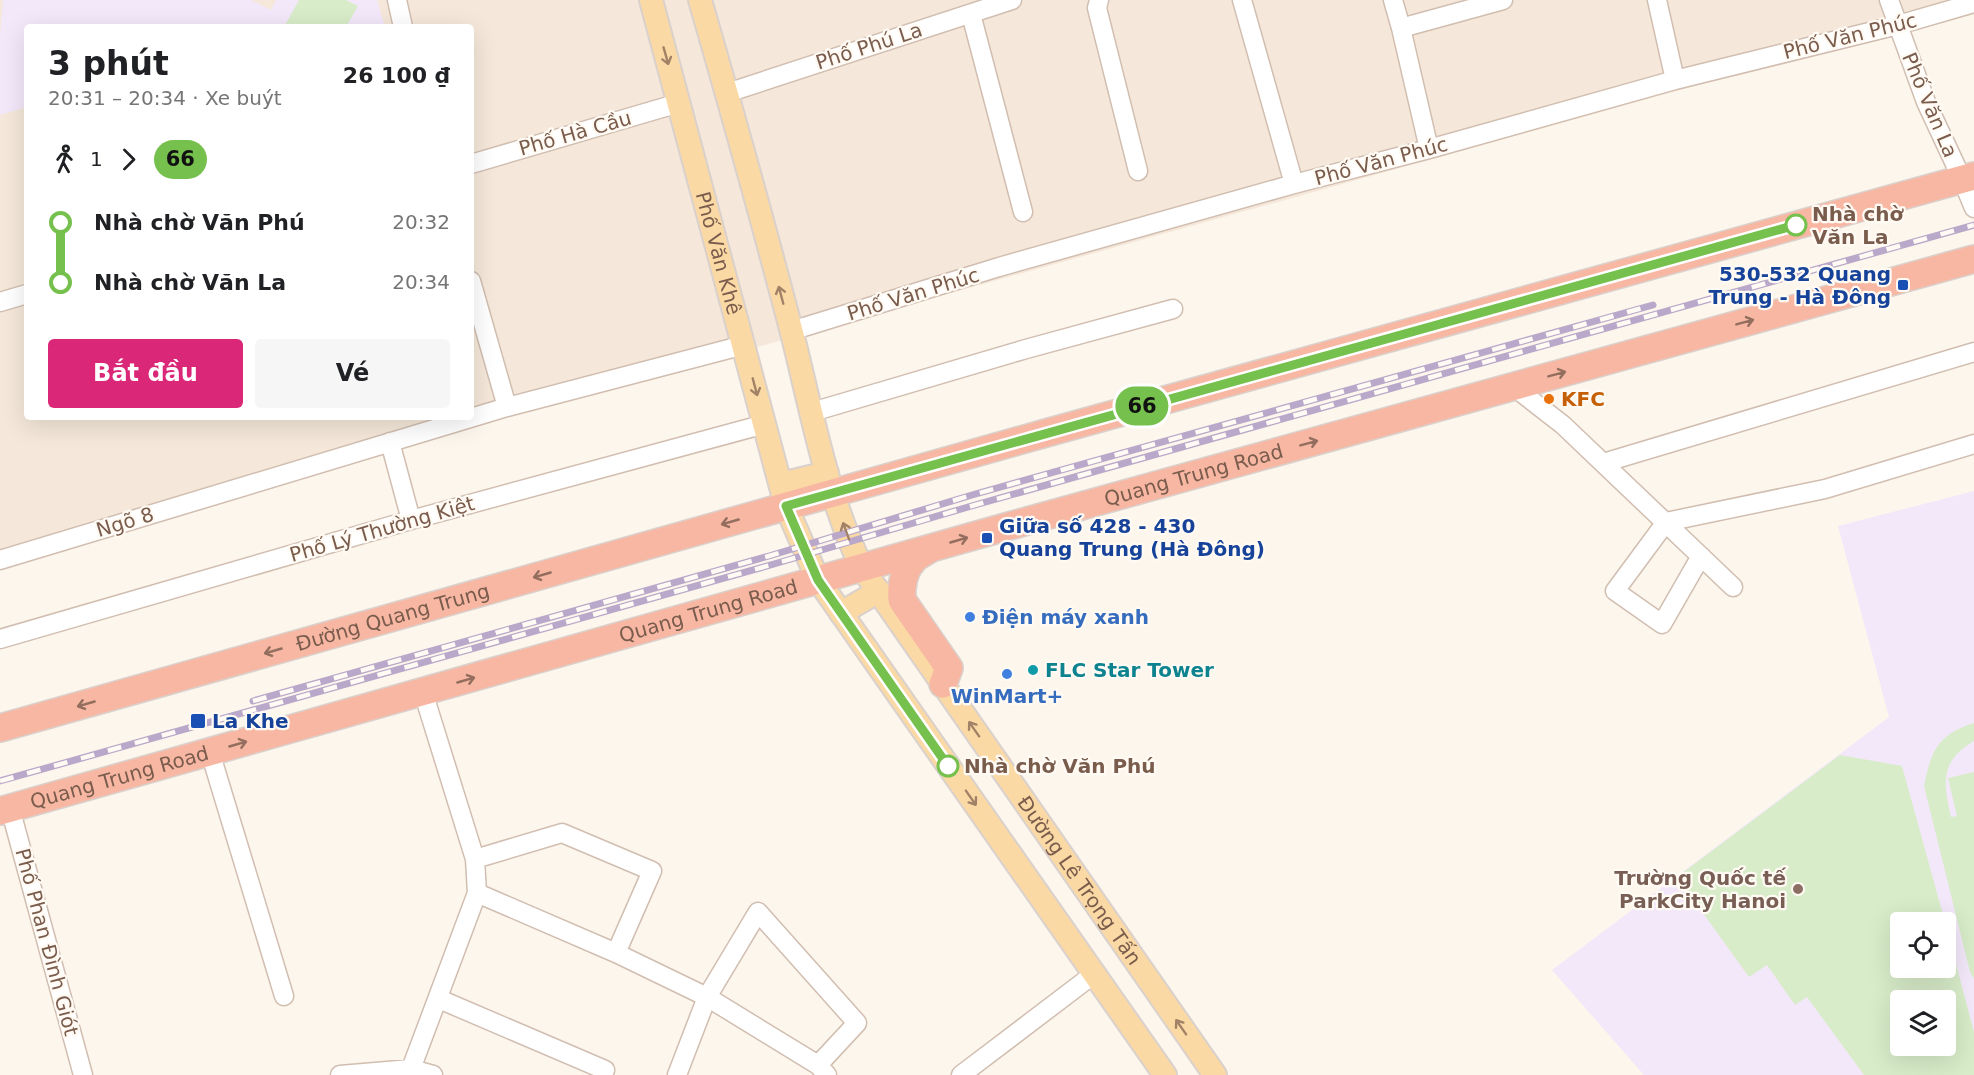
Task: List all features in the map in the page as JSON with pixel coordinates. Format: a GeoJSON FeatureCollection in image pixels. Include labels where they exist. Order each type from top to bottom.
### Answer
{"type":"FeatureCollection","features":[{"type":"Feature","properties":{"kind":"highway"},"geometry":{"type":"LineString","coordinates":[[783,495],[1968,177]]}},
{"type":"Feature","properties":{"kind":"highway","name":"Quang Trung Road"},"geometry":{"type":"LineString","coordinates":[[5,810],[862,567],[1974,259]]}},
{"type":"Feature","properties":{"kind":"highway","name":"Đường Quang Trung"},"geometry":{"type":"LineString","coordinates":[[0,728],[783,495]]}},
{"type":"Feature","properties":{"kind":"highway"},"geometry":{"type":"LineString","coordinates":[[931,548],[912,561],[901,588],[902,600],[949,668],[943,684]]}},
{"type":"Feature","properties":{"kind":"main road","name":"Phố Văn Khê"},"geometry":{"type":"LineString","coordinates":[[651,0],[783,495],[818,580]]}},
{"type":"Feature","properties":{"kind":"main road"},"geometry":{"type":"LineString","coordinates":[[700,0],[791,331],[829,483]]}},
{"type":"Feature","properties":{"kind":"main road","name":"Đường Lê Trọng Tấn"},"geometry":{"type":"LineString","coordinates":[[829,483],[849,542],[862,567],[1215,1075]]}},
{"type":"Feature","properties":{"kind":"main road"},"geometry":{"type":"LineString","coordinates":[[818,580],[1165,1075]]}},
{"type":"Feature","properties":{"kind":"main road"},"geometry":{"type":"LineString","coordinates":[[841,613],[879,591]]}},
{"type":"Feature","properties":{"kind":"street"},"geometry":{"type":"LineString","coordinates":[[397,0],[402,24]]}},
{"type":"Feature","properties":{"kind":"street","name":"Phố Phú La"},"geometry":{"type":"LineString","coordinates":[[727,93],[1012,0]]}},
{"type":"Feature","properties":{"kind":"street"},"geometry":{"type":"LineString","coordinates":[[1099,0],[1097,8],[1138,171]]}},
{"type":"Feature","properties":{"kind":"street"},"geometry":{"type":"LineString","coordinates":[[1242,0],[1294,184]]}},
{"type":"Feature","properties":{"kind":"street"},"geometry":{"type":"LineString","coordinates":[[1393,0],[1429,149]]}},
{"type":"Feature","properties":{"kind":"street"},"geometry":{"type":"LineString","coordinates":[[1401,28],[1503,0]]}},
{"type":"Feature","properties":{"kind":"street"},"geometry":{"type":"LineString","coordinates":[[1657,0],[1675,80]]}},
{"type":"Feature","properties":{"kind":"street","name":"Phố Văn La"},"geometry":{"type":"LineString","coordinates":[[1889,0],[1926,102],[1968,177],[1974,208]]}},
{"type":"Feature","properties":{"kind":"street","name":"Phố Văn Phúc"},"geometry":{"type":"LineString","coordinates":[[791,331],[999,267],[1294,184],[1675,80],[1898,25],[1974,3]]}},
{"type":"Feature","properties":{"kind":"street"},"geometry":{"type":"LineString","coordinates":[[970,14],[1023,212]]}},
{"type":"Feature","properties":{"kind":"street","name":"Phố Hà Cầu"},"geometry":{"type":"LineString","coordinates":[[474,163],[680,103]]}},
{"type":"Feature","properties":{"kind":"street"},"geometry":{"type":"LineString","coordinates":[[474,291],[507,406]]}},
{"type":"Feature","properties":{"kind":"street"},"geometry":{"type":"LineString","coordinates":[[0,302],[24,295]]}},
{"type":"Feature","properties":{"kind":"street"},"geometry":{"type":"LineString","coordinates":[[812,412],[1026,349],[1173,309]]}},
{"type":"Feature","properties":{"kind":"street","name":"Ngõ 8"},"geometry":{"type":"LineString","coordinates":[[474,416],[744,345]]}},
{"type":"Feature","properties":{"kind":"street"},"geometry":{"type":"LineString","coordinates":[[1603,463],[1974,351]]}},
{"type":"Feature","properties":{"kind":"street"},"geometry":{"type":"LineString","coordinates":[[1512,386],[1563,425],[1733,587]]}},
{"type":"Feature","properties":{"kind":"street","name":"Ngõ 8"},"geometry":{"type":"LineString","coordinates":[[0,560],[462,420]]}},
{"type":"Feature","properties":{"kind":"street","name":"Phố Lý Thường Kiệt"},"geometry":{"type":"LineString","coordinates":[[0,639],[411,520],[765,424]]}},
{"type":"Feature","properties":{"kind":"street"},"geometry":{"type":"LineString","coordinates":[[390,442],[411,520]]}},
{"type":"Feature","properties":{"kind":"street"},"geometry":{"type":"LineString","coordinates":[[1701,556],[1662,624],[1615,591],[1666,522],[1825,489],[1974,444]]}},
{"type":"Feature","properties":{"kind":"street"},"geometry":{"type":"LineString","coordinates":[[411,1069],[477,893],[475,859],[423,692]]}},
{"type":"Feature","properties":{"kind":"street"},"geometry":{"type":"LineString","coordinates":[[210,752],[284,996]]}},
{"type":"Feature","properties":{"kind":"street","name":"Phố Phan Đình Giót"},"geometry":{"type":"LineString","coordinates":[[5,810],[83,1075]]}},
{"type":"Feature","properties":{"kind":"street"},"geometry":{"type":"LineString","coordinates":[[475,859],[562,833],[652,871],[616,953]]}},
{"type":"Feature","properties":{"kind":"street"},"geometry":{"type":"LineString","coordinates":[[477,893],[616,953],[707,997],[823,1070],[857,1023],[758,912],[707,997],[677,1075]]}},
{"type":"Feature","properties":{"kind":"street"},"geometry":{"type":"LineString","coordinates":[[961,1075],[1094,974]]}},
{"type":"Feature","properties":{"kind":"street"},"geometry":{"type":"LineString","coordinates":[[439,999],[605,1070],[603,1075]]}},
{"type":"Feature","properties":{"kind":"street"},"geometry":{"type":"LineString","coordinates":[[340,1075],[411,1069],[433,1075]]}},
{"type":"Feature","properties":{"kind":"shaded area"},"geometry":{"type":"Polygon","coordinates":[[[0,0],[1974,0],[1974,8],[0,558],[0,0]]]}},
{"type":"Feature","properties":{"kind":"shaded area"},"geometry":{"type":"Polygon","coordinates":[[[3,0],[251,0],[271,10],[276,0],[377,0],[384,24],[24,24],[24,108],[0,115],[0,36],[3,0]]]}},
{"type":"Feature","properties":{"kind":"shaded area","name":"Trường Quốc tế ParkCity Hanoi"},"geometry":{"type":"Polygon","coordinates":[[[1974,491],[1974,1032],[1956,966],[1956,912],[1941,912],[1938,901],[1918,912],[1890,912],[1890,930],[1807,996],[1864,1075],[1644,1075],[1552,970],[1889,717],[1838,526],[1974,491]]]}},
{"type":"Feature","properties":{"kind":"green space"},"geometry":{"type":"Polygon","coordinates":[[[299,0],[346,0],[358,6],[348,24],[286,24],[299,0]]]}},
{"type":"Feature","properties":{"kind":"green space"},"geometry":{"type":"Polygon","coordinates":[[[1974,723],[1974,741],[1955,756],[1950,765],[1947,773],[1946,793],[1951,817],[1957,816],[1948,778],[1974,772],[1974,979],[1970,972],[1924,786],[1933,754],[1938,746],[1962,727],[1974,723]]]}},
{"type":"Feature","properties":{"kind":"green space"},"geometry":{"type":"Polygon","coordinates":[[[1840,755],[1902,766],[1942,912],[1890,912],[1890,978],[1956,978],[1956,964],[1974,1032],[1974,1075],[1864,1075],[1807,997],[1795,1005],[1767,965],[1749,977],[1677,877],[1840,755]]]}},
{"type":"Feature","properties":{"kind":"railway"},"geometry":{"type":"LineString","coordinates":[[0,781],[1974,225]]}},
{"type":"Feature","properties":{"kind":"railway"},"geometry":{"type":"LineString","coordinates":[[253,701],[769,556],[972,495],[1653,305]]}},
{"type":"Feature","properties":{"kind":"bus line","name":"66"},"geometry":{"type":"LineString","coordinates":[[948,766],[818,580],[786,506],[1796,225]]}},
{"type":"Feature","properties":{"kind":"place","name":"Nhà chờ Văn La"},"geometry":{"type":"Point","coordinates":[1796,225]}},
{"type":"Feature","properties":{"kind":"place","name":"530-532 Quang Trung - Hà Đông"},"geometry":{"type":"Point","coordinates":[1903,285]}},
{"type":"Feature","properties":{"kind":"place","name":"KFC"},"geometry":{"type":"Point","coordinates":[1549,399]}},
{"type":"Feature","properties":{"kind":"place","name":"Giữa số 428 - 430 Quang Trung (Hà Đông)"},"geometry":{"type":"Point","coordinates":[987,538]}},
{"type":"Feature","properties":{"kind":"place","name":"Điện máy xanh"},"geometry":{"type":"Point","coordinates":[970,617]}},
{"type":"Feature","properties":{"kind":"place","name":"FLC Star Tower"},"geometry":{"type":"Point","coordinates":[1033,670]}},
{"type":"Feature","properties":{"kind":"place","name":"WinMart+"},"geometry":{"type":"Point","coordinates":[1007,674]}},
{"type":"Feature","properties":{"kind":"place","name":"La Khe"},"geometry":{"type":"Point","coordinates":[198,721]}},
{"type":"Feature","properties":{"kind":"place","name":"Nhà chờ Văn Phú"},"geometry":{"type":"Point","coordinates":[948,766]}},
{"type":"Feature","properties":{"kind":"place","name":"Trường Quốc tế ParkCity Hanoi"},"geometry":{"type":"Point","coordinates":[1798,889]}}]}
